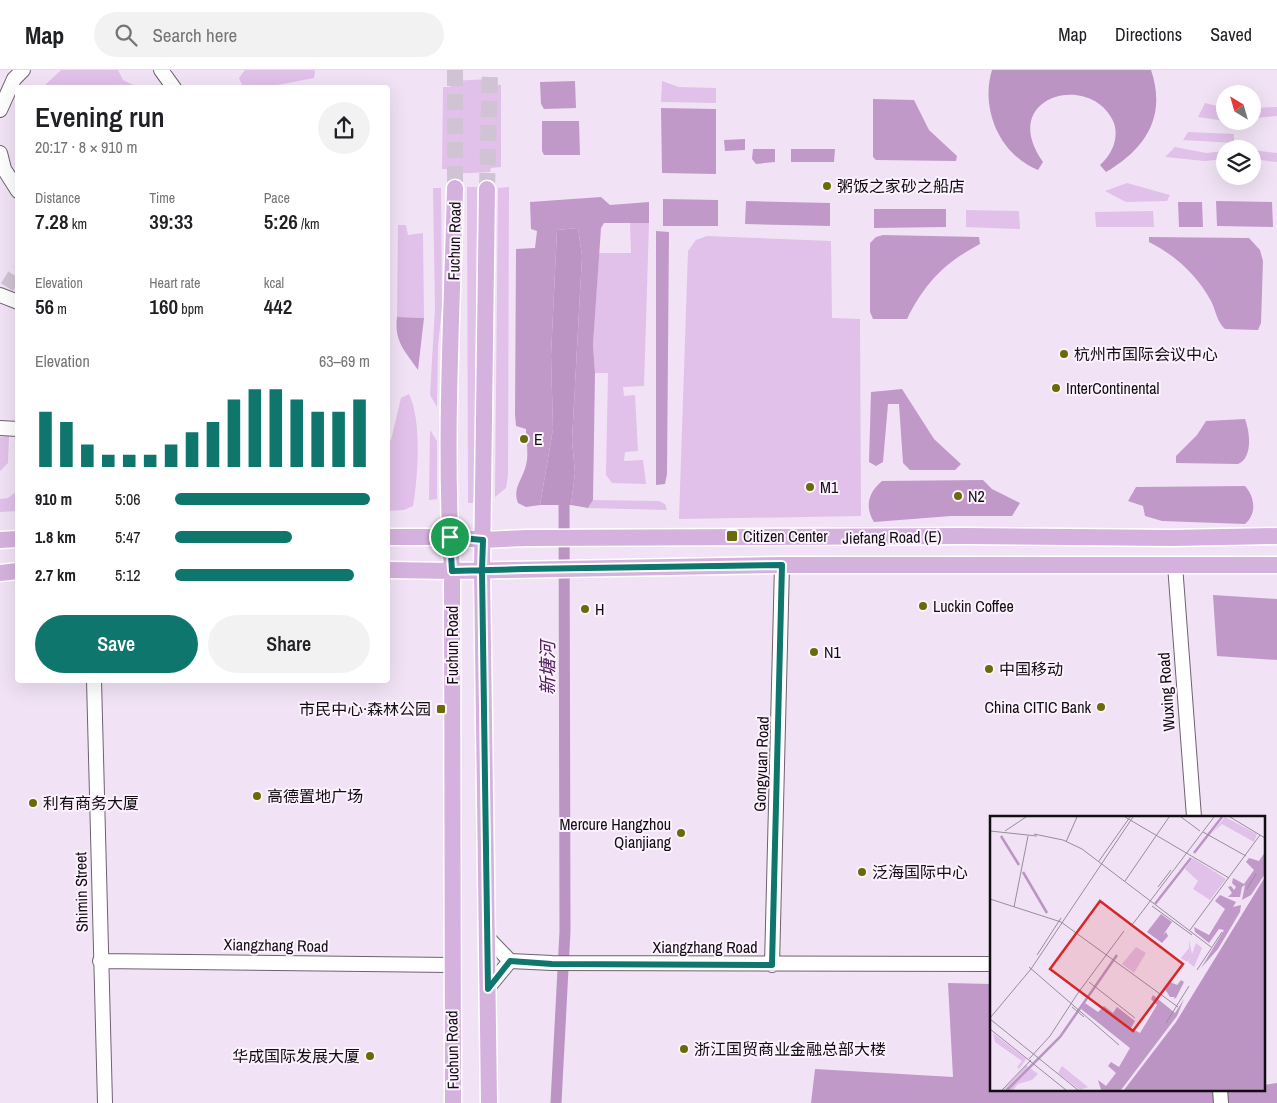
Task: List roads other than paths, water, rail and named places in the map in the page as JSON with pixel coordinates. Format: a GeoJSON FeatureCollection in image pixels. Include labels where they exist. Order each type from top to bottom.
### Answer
{"type":"FeatureCollection","features":[{"type":"Feature","properties":{"kind":"main road","name":"Fuchun Road"},"geometry":{"type":"LineString","coordinates":[[453,1103],[451,965],[452,571],[450,537],[456,188]]}},
{"type":"Feature","properties":{"kind":"main road","name":"Fuchun Road"},"geometry":{"type":"LineString","coordinates":[[487,189],[482,570],[489,1103]]}},
{"type":"Feature","properties":{"kind":"main road","name":"Jiefang Road (E)"},"geometry":{"type":"LineString","coordinates":[[390,537],[450,537],[483,540],[528,538],[1277,536]]}},
{"type":"Feature","properties":{"kind":"main road"},"geometry":{"type":"LineString","coordinates":[[0,540],[15,539]]}},
{"type":"Feature","properties":{"kind":"main road","name":"Jiefang Road (E)"},"geometry":{"type":"LineString","coordinates":[[390,570],[452,571],[782,565],[1277,565]]}},
{"type":"Feature","properties":{"kind":"main road"},"geometry":{"type":"LineString","coordinates":[[0,573],[15,571]]}},
{"type":"Feature","properties":{"kind":"street"},"geometry":{"type":"LineString","coordinates":[[0,110],[14,79],[22,70]]}},
{"type":"Feature","properties":{"kind":"street"},"geometry":{"type":"LineString","coordinates":[[161,70],[172,85]]}},
{"type":"Feature","properties":{"kind":"street"},"geometry":{"type":"LineString","coordinates":[[0,153],[4,169],[15,186]]}},
{"type":"Feature","properties":{"kind":"street"},"geometry":{"type":"LineString","coordinates":[[4,293],[15,300]]}},
{"type":"Feature","properties":{"kind":"street"},"geometry":{"type":"LineString","coordinates":[[0,428],[15,429]]}},
{"type":"Feature","properties":{"kind":"street","name":"Wuxing Road"},"geometry":{"type":"LineString","coordinates":[[1175,564],[1194,816]]}},
{"type":"Feature","properties":{"kind":"street","name":"Gongyuan Road"},"geometry":{"type":"LineString","coordinates":[[772,965],[782,565]]}},
{"type":"Feature","properties":{"kind":"street","name":"Shimin Street"},"geometry":{"type":"LineString","coordinates":[[94,683],[105,1103]]}},
{"type":"Feature","properties":{"kind":"street"},"geometry":{"type":"LineString","coordinates":[[487,937],[510,961],[488,989]]}},
{"type":"Feature","properties":{"kind":"street","name":"Xiangzhang Road"},"geometry":{"type":"LineString","coordinates":[[100,961],[451,965]]}},
{"type":"Feature","properties":{"kind":"street","name":"Xiangzhang Road"},"geometry":{"type":"LineString","coordinates":[[510,961],[552,964],[990,964]]}},
{"type":"Feature","properties":{"kind":"street"},"geometry":{"type":"LineString","coordinates":[[1220,1090],[1221,1103]]}},
{"type":"Feature","properties":{"kind":"waterway","name":"新塘河"},"geometry":{"type":"LineString","coordinates":[[556,1103],[565,931],[564,491]]}},
{"type":"Feature","properties":{"kind":"tunnel"},"geometry":{"type":"LineString","coordinates":[[455,70],[455,188]]}},
{"type":"Feature","properties":{"kind":"tunnel"},"geometry":{"type":"LineString","coordinates":[[487,189],[490,70]]}},
{"type":"Feature","properties":{"kind":"tunnel"},"geometry":{"type":"LineString","coordinates":[[7,287],[15,274]]}},
{"type":"Feature","properties":{"kind":"place","name":"粥饭之家砂之船店"},"geometry":{"type":"Point","coordinates":[827,186]}},
{"type":"Feature","properties":{"kind":"place","name":"杭州市国际会议中心"},"geometry":{"type":"Point","coordinates":[1064,354]}},
{"type":"Feature","properties":{"kind":"place","name":"InterContinental"},"geometry":{"type":"Point","coordinates":[1056,388]}},
{"type":"Feature","properties":{"kind":"place","name":"E"},"geometry":{"type":"Point","coordinates":[524,439]}},
{"type":"Feature","properties":{"kind":"place","name":"M1"},"geometry":{"type":"Point","coordinates":[810,487]}},
{"type":"Feature","properties":{"kind":"place","name":"N2"},"geometry":{"type":"Point","coordinates":[958,496]}},
{"type":"Feature","properties":{"kind":"place","name":"Citizen Center"},"geometry":{"type":"Point","coordinates":[732,536]}},
{"type":"Feature","properties":{"kind":"place","name":"Luckin Coffee"},"geometry":{"type":"Point","coordinates":[923,606]}},
{"type":"Feature","properties":{"kind":"place","name":"H"},"geometry":{"type":"Point","coordinates":[585,609]}},
{"type":"Feature","properties":{"kind":"place","name":"N1"},"geometry":{"type":"Point","coordinates":[814,652]}},
{"type":"Feature","properties":{"kind":"place","name":"中国移动"},"geometry":{"type":"Point","coordinates":[989,669]}},
{"type":"Feature","properties":{"kind":"place","name":"China CITIC Bank"},"geometry":{"type":"Point","coordinates":[1101,707]}},
{"type":"Feature","properties":{"kind":"place","name":"市民中心·森林公园"},"geometry":{"type":"Point","coordinates":[441,709]}},
{"type":"Feature","properties":{"kind":"place","name":"高德置地广场"},"geometry":{"type":"Point","coordinates":[257,796]}},
{"type":"Feature","properties":{"kind":"place","name":"利有商务大厦"},"geometry":{"type":"Point","coordinates":[33,803]}},
{"type":"Feature","properties":{"kind":"place","name":"Mercure Hangzhou Qianjiang"},"geometry":{"type":"Point","coordinates":[681,833]}},
{"type":"Feature","properties":{"kind":"place","name":"泛海国际中心"},"geometry":{"type":"Point","coordinates":[862,872]}},
{"type":"Feature","properties":{"kind":"place","name":"浙江国贸商业金融总部大楼"},"geometry":{"type":"Point","coordinates":[684,1049]}},
{"type":"Feature","properties":{"kind":"place","name":"华成国际发展大厦"},"geometry":{"type":"Point","coordinates":[370,1056]}}]}
